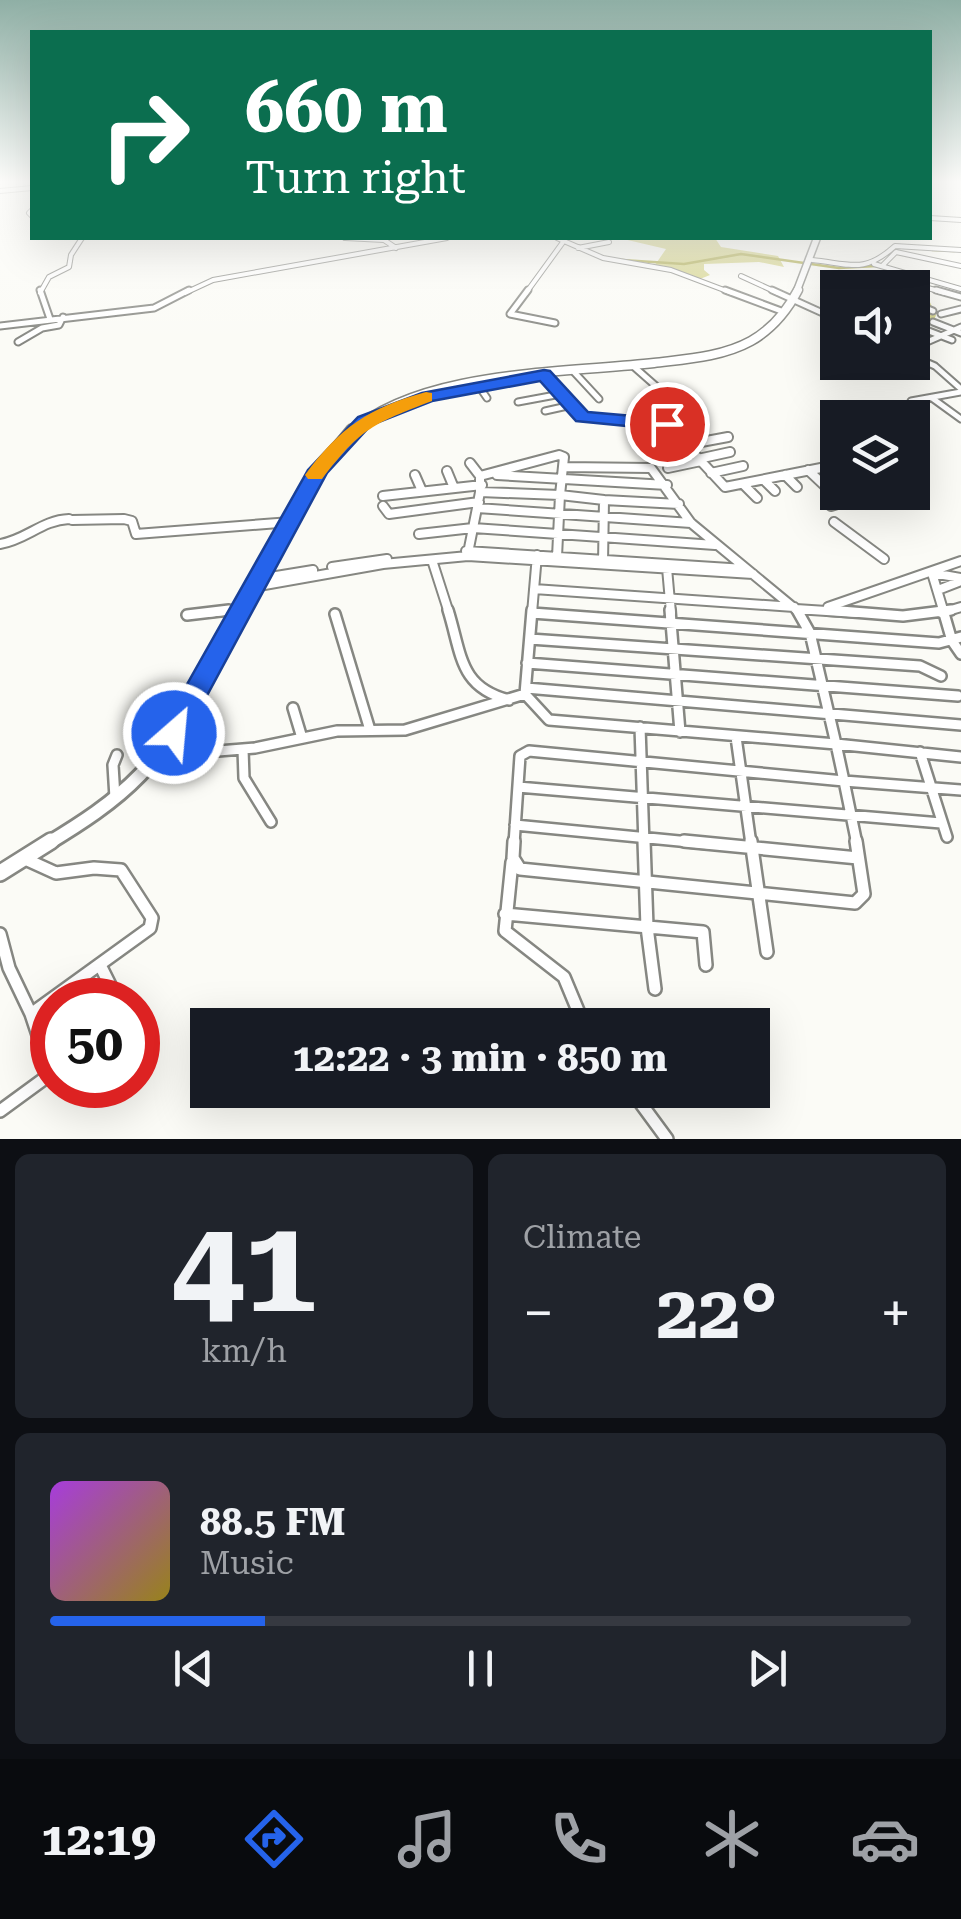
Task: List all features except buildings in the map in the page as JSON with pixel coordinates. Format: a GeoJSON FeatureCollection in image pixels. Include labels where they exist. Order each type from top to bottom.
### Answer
{"type":"FeatureCollection","features":[{"type":"Feature","properties":{"kind":"main road"},"geometry":{"type":"LineString","coordinates":[[0,873],[115,798],[157,756],[174,733],[318,470],[364,421],[402,403],[478,386],[632,365],[740,345],[768,330],[784,312],[811,263],[817,240]]}},
{"type":"Feature","properties":{"kind":"street"},"geometry":{"type":"LineString","coordinates":[[50,319],[46,296],[40,292],[49,277],[69,267],[71,254],[81,240]]}},
{"type":"Feature","properties":{"kind":"street"},"geometry":{"type":"LineString","coordinates":[[384,240],[396,248]]}},
{"type":"Feature","properties":{"kind":"street"},"geometry":{"type":"LineString","coordinates":[[0,326],[154,308],[168,303],[186,288],[213,280],[437,240]]}},
{"type":"Feature","properties":{"kind":"street"},"geometry":{"type":"LineString","coordinates":[[555,323],[510,314],[561,240]]}},
{"type":"Feature","properties":{"kind":"street"},"geometry":{"type":"LineString","coordinates":[[564,240],[609,260],[671,270],[784,312]]}},
{"type":"Feature","properties":{"kind":"street"},"geometry":{"type":"LineString","coordinates":[[878,264],[895,246],[895,240]]}},
{"type":"Feature","properties":{"kind":"street"},"geometry":{"type":"LineString","coordinates":[[578,248],[608,242]]}},
{"type":"Feature","properties":{"kind":"street"},"geometry":{"type":"LineString","coordinates":[[895,246],[961,250]]}},
{"type":"Feature","properties":{"kind":"street"},"geometry":{"type":"LineString","coordinates":[[908,247],[932,251]]}},
{"type":"Feature","properties":{"kind":"street"},"geometry":{"type":"LineString","coordinates":[[878,264],[896,252],[961,266]]}},
{"type":"Feature","properties":{"kind":"street"},"geometry":{"type":"LineString","coordinates":[[811,263],[878,264],[961,289]]}},
{"type":"Feature","properties":{"kind":"street"},"geometry":{"type":"LineString","coordinates":[[740,276],[820,311]]}},
{"type":"Feature","properties":{"kind":"street"},"geometry":{"type":"LineString","coordinates":[[930,289],[961,297]]}},
{"type":"Feature","properties":{"kind":"street"},"geometry":{"type":"LineString","coordinates":[[942,314],[961,310]]}},
{"type":"Feature","properties":{"kind":"street"},"geometry":{"type":"LineString","coordinates":[[18,342],[42,328],[58,325],[63,317]]}},
{"type":"Feature","properties":{"kind":"street"},"geometry":{"type":"LineString","coordinates":[[933,322],[959,328]]}},
{"type":"Feature","properties":{"kind":"street"},"geometry":{"type":"LineString","coordinates":[[930,341],[959,328]]}},
{"type":"Feature","properties":{"kind":"street"},"geometry":{"type":"LineString","coordinates":[[930,331],[952,340]]}},
{"type":"Feature","properties":{"kind":"street"},"geometry":{"type":"LineString","coordinates":[[930,364],[961,390]]}},
{"type":"Feature","properties":{"kind":"street"},"geometry":{"type":"LineString","coordinates":[[632,365],[674,402],[690,398]]}},
{"type":"Feature","properties":{"kind":"street"},"geometry":{"type":"LineString","coordinates":[[574,372],[599,399]]}},
{"type":"Feature","properties":{"kind":"street"},"geometry":{"type":"LineString","coordinates":[[544,375],[582,417],[667,424],[725,488],[820,468]]}},
{"type":"Feature","properties":{"kind":"street"},"geometry":{"type":"LineString","coordinates":[[478,386],[487,398]]}},
{"type":"Feature","properties":{"kind":"street"},"geometry":{"type":"LineString","coordinates":[[918,400],[961,390]]}},
{"type":"Feature","properties":{"kind":"street"},"geometry":{"type":"LineString","coordinates":[[518,402],[561,394]]}},
{"type":"Feature","properties":{"kind":"street"},"geometry":{"type":"LineString","coordinates":[[932,398],[961,419]]}},
{"type":"Feature","properties":{"kind":"street"},"geometry":{"type":"LineString","coordinates":[[546,410],[572,405]]}},
{"type":"Feature","properties":{"kind":"street"},"geometry":{"type":"LineString","coordinates":[[649,436],[688,430]]}},
{"type":"Feature","properties":{"kind":"street"},"geometry":{"type":"LineString","coordinates":[[686,445],[728,437]]}},
{"type":"Feature","properties":{"kind":"street"},"geometry":{"type":"LineString","coordinates":[[668,468],[730,452]]}},
{"type":"Feature","properties":{"kind":"street"},"geometry":{"type":"LineString","coordinates":[[557,557],[557,513],[564,457],[559,455],[482,482],[383,501],[389,514],[478,505],[557,513],[691,523]]}},
{"type":"Feature","properties":{"kind":"street"},"geometry":{"type":"LineString","coordinates":[[468,553],[482,482],[470,463]]}},
{"type":"Feature","properties":{"kind":"street"},"geometry":{"type":"LineString","coordinates":[[512,858],[520,869],[855,903],[864,894],[829,713],[810,634],[796,608],[691,523],[654,470],[646,466],[563,468]]}},
{"type":"Feature","properties":{"kind":"street"},"geometry":{"type":"LineString","coordinates":[[711,472],[743,466]]}},
{"type":"Feature","properties":{"kind":"street"},"geometry":{"type":"LineString","coordinates":[[808,470],[820,481]]}},
{"type":"Feature","properties":{"kind":"street"},"geometry":{"type":"LineString","coordinates":[[447,471],[454,488]]}},
{"type":"Feature","properties":{"kind":"street"},"geometry":{"type":"LineString","coordinates":[[415,475],[422,491]]}},
{"type":"Feature","properties":{"kind":"street"},"geometry":{"type":"LineString","coordinates":[[785,475],[797,487]]}},
{"type":"Feature","properties":{"kind":"street"},"geometry":{"type":"LineString","coordinates":[[482,482],[562,478],[667,486]]}},
{"type":"Feature","properties":{"kind":"street"},"geometry":{"type":"LineString","coordinates":[[764,480],[776,491]]}},
{"type":"Feature","properties":{"kind":"street"},"geometry":{"type":"LineString","coordinates":[[482,482],[604,500],[679,504]]}},
{"type":"Feature","properties":{"kind":"street"},"geometry":{"type":"LineString","coordinates":[[744,484],[757,498]]}},
{"type":"Feature","properties":{"kind":"street"},"geometry":{"type":"LineString","coordinates":[[602,562],[604,500]]}},
{"type":"Feature","properties":{"kind":"street"},"geometry":{"type":"LineString","coordinates":[[0,544],[23,537],[43,522],[70,519],[86,523],[118,516],[132,522],[136,534],[291,522]]}},
{"type":"Feature","properties":{"kind":"street"},"geometry":{"type":"LineString","coordinates":[[834,522],[884,559]]}},
{"type":"Feature","properties":{"kind":"street"},"geometry":{"type":"LineString","coordinates":[[419,534],[473,528],[715,544]]}},
{"type":"Feature","properties":{"kind":"street"},"geometry":{"type":"LineString","coordinates":[[256,583],[468,553]]}},
{"type":"Feature","properties":{"kind":"street"},"geometry":{"type":"LineString","coordinates":[[256,583],[364,561],[468,553],[749,572]]}},
{"type":"Feature","properties":{"kind":"street"},"geometry":{"type":"LineString","coordinates":[[537,558],[602,562]]}},
{"type":"Feature","properties":{"kind":"street"},"geometry":{"type":"LineString","coordinates":[[537,558],[525,691],[549,720],[961,757]]}},
{"type":"Feature","properties":{"kind":"street"},"geometry":{"type":"LineString","coordinates":[[432,560],[471,682],[490,695],[510,700]]}},
{"type":"Feature","properties":{"kind":"street"},"geometry":{"type":"LineString","coordinates":[[824,608],[961,561]]}},
{"type":"Feature","properties":{"kind":"street"},"geometry":{"type":"LineString","coordinates":[[668,567],[680,732]]}},
{"type":"Feature","properties":{"kind":"street"},"geometry":{"type":"LineString","coordinates":[[942,568],[961,577]]}},
{"type":"Feature","properties":{"kind":"street"},"geometry":{"type":"LineString","coordinates":[[932,573],[961,577]]}},
{"type":"Feature","properties":{"kind":"street"},"geometry":{"type":"LineString","coordinates":[[932,573],[961,654]]}},
{"type":"Feature","properties":{"kind":"street"},"geometry":{"type":"LineString","coordinates":[[938,590],[961,577]]}},
{"type":"Feature","properties":{"kind":"street"},"geometry":{"type":"LineString","coordinates":[[534,589],[796,608],[945,614],[961,607]]}},
{"type":"Feature","properties":{"kind":"street"},"geometry":{"type":"LineString","coordinates":[[187,615],[240,609]]}},
{"type":"Feature","properties":{"kind":"street"},"geometry":{"type":"LineString","coordinates":[[532,613],[810,634],[956,639]]}},
{"type":"Feature","properties":{"kind":"street"},"geometry":{"type":"LineString","coordinates":[[336,614],[370,730]]}},
{"type":"Feature","properties":{"kind":"street"},"geometry":{"type":"LineString","coordinates":[[530,639],[920,666],[942,676]]}},
{"type":"Feature","properties":{"kind":"street"},"geometry":{"type":"LineString","coordinates":[[527,663],[958,696]]}},
{"type":"Feature","properties":{"kind":"street"},"geometry":{"type":"LineString","coordinates":[[157,756],[420,726],[510,700],[525,691],[961,724]]}},
{"type":"Feature","properties":{"kind":"street"},"geometry":{"type":"LineString","coordinates":[[293,708],[302,738]]}},
{"type":"Feature","properties":{"kind":"street"},"geometry":{"type":"LineString","coordinates":[[640,727],[647,927],[655,989]]}},
{"type":"Feature","properties":{"kind":"street"},"geometry":{"type":"LineString","coordinates":[[736,737],[767,952]]}},
{"type":"Feature","properties":{"kind":"street"},"geometry":{"type":"LineString","coordinates":[[242,749],[244,778],[271,822]]}},
{"type":"Feature","properties":{"kind":"street"},"geometry":{"type":"LineString","coordinates":[[577,1008],[564,977],[504,931],[521,752],[961,790]]}},
{"type":"Feature","properties":{"kind":"street"},"geometry":{"type":"LineString","coordinates":[[920,752],[947,837]]}},
{"type":"Feature","properties":{"kind":"street"},"geometry":{"type":"LineString","coordinates":[[115,798],[113,765],[117,755]]}},
{"type":"Feature","properties":{"kind":"street"},"geometry":{"type":"LineString","coordinates":[[518,787],[942,824]]}},
{"type":"Feature","properties":{"kind":"street"},"geometry":{"type":"LineString","coordinates":[[515,825],[858,858]]}},
{"type":"Feature","properties":{"kind":"street"},"geometry":{"type":"LineString","coordinates":[[22,858],[56,873],[94,868],[121,870],[150,912],[152,923],[82,978]]}},
{"type":"Feature","properties":{"kind":"street"},"geometry":{"type":"LineString","coordinates":[[506,914],[703,932],[706,966]]}},
{"type":"Feature","properties":{"kind":"street"},"geometry":{"type":"LineString","coordinates":[[0,934],[9,968],[30,1012]]}},
{"type":"Feature","properties":{"kind":"street"},"geometry":{"type":"LineString","coordinates":[[100,965],[106,978]]}},
{"type":"Feature","properties":{"kind":"street"},"geometry":{"type":"LineString","coordinates":[[0,1111],[30,1090]]}},
{"type":"Feature","properties":{"kind":"street"},"geometry":{"type":"LineString","coordinates":[[644,1108],[667,1139]]}},
{"type":"Feature","properties":{"kind":"shaded area"},"geometry":{"type":"Polygon","coordinates":[[[628,240],[716,240],[721,247],[778,256],[784,267],[759,262],[704,264],[710,275],[700,279],[655,265],[666,249],[628,240]]]}},
{"type":"Feature","properties":{"kind":"shaded area"},"geometry":{"type":"Polygon","coordinates":[[[930,302],[936,315],[930,323],[930,302]]]}},
{"type":"Feature","properties":{"kind":"waterway"},"geometry":{"type":"LineString","coordinates":[[932,250],[954,251]]}},
{"type":"Feature","properties":{"kind":"waterway"},"geometry":{"type":"LineString","coordinates":[[622,260],[684,264],[741,254],[839,268],[876,266]]}},
{"type":"Feature","properties":{"kind":"slow traffic"},"geometry":{"type":"LineString","coordinates":[[315,475],[364,421],[402,403],[426,397]]}},
{"type":"Feature","properties":{"kind":"route"},"geometry":{"type":"LineString","coordinates":[[174,733],[240,609],[274,557],[318,470],[364,421],[428,396],[544,375],[582,417],[667,424]]}}]}
